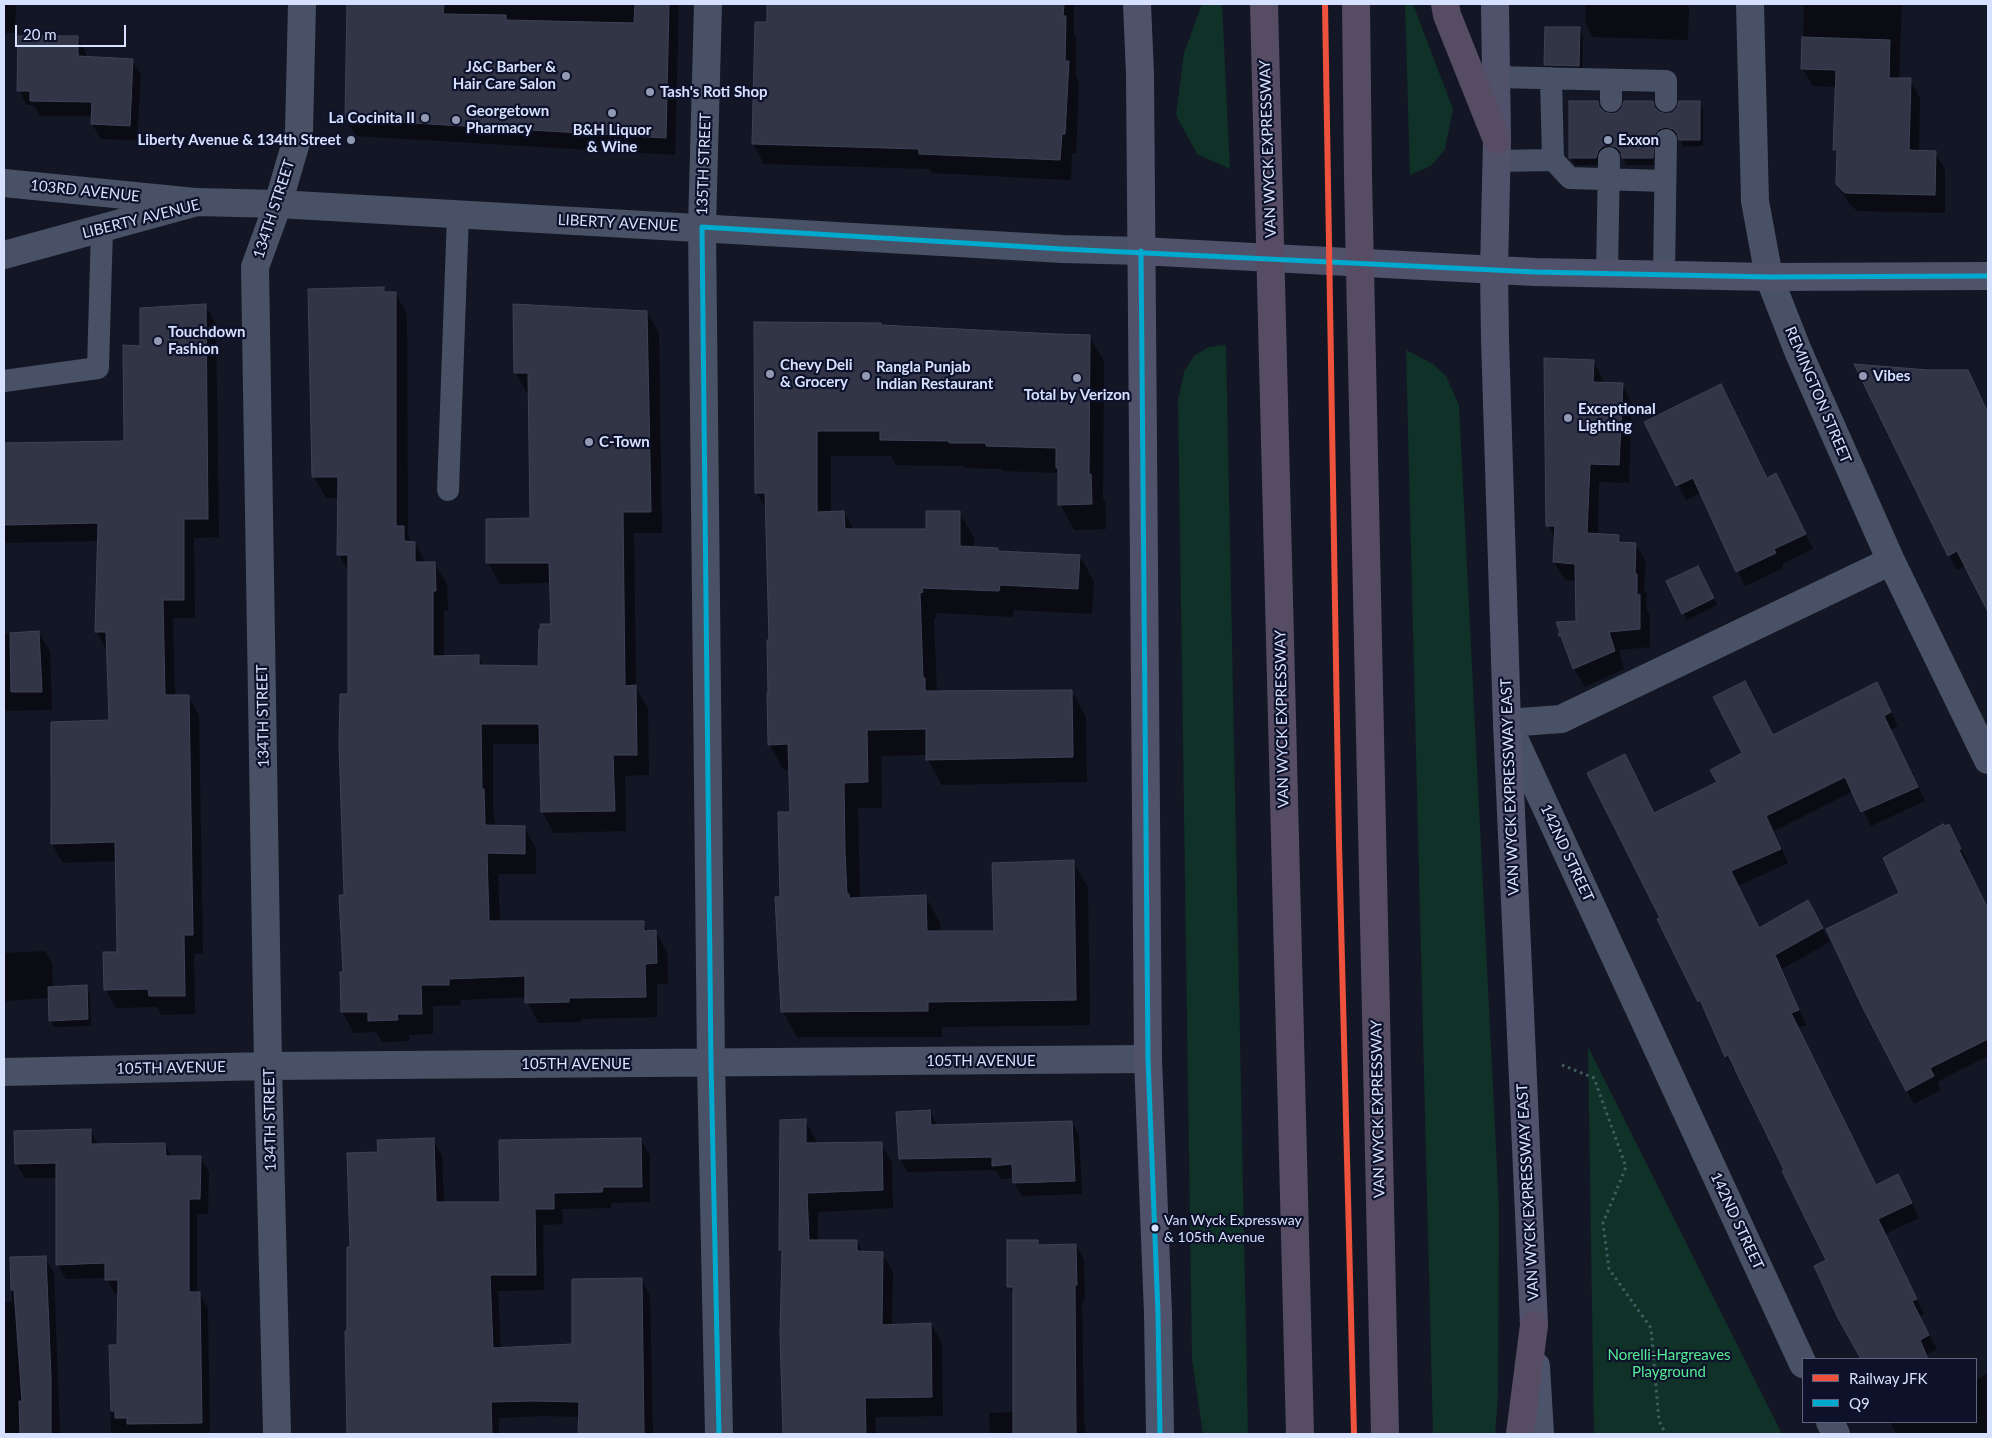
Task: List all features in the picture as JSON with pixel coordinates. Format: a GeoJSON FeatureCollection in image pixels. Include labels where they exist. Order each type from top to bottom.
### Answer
{"type":"FeatureCollection","features":[{"type":"Feature","properties":{"kind":"highway","name":"VAN WYCK EXPRESSWAY"},"geometry":{"type":"LineString","coordinates":[[1264,4],[1300,1434]]}},
{"type":"Feature","properties":{"kind":"highway","name":"VAN WYCK EXPRESSWAY"},"geometry":{"type":"LineString","coordinates":[[1356,4],[1385,1434]]}},
{"type":"Feature","properties":{"kind":"highway"},"geometry":{"type":"LineString","coordinates":[[1445,4],[1447,15],[1496,150]]}},
{"type":"Feature","properties":{"kind":"highway"},"geometry":{"type":"LineString","coordinates":[[1520,1434],[1534,1325]]}},
{"type":"Feature","properties":{"kind":"main road"},"geometry":{"type":"LineString","coordinates":[[1138,4],[1148,1060],[1158,1314],[1160,1434]]}},
{"type":"Feature","properties":{"kind":"main road"},"geometry":{"type":"LineString","coordinates":[[1495,4],[1496,150]]}},
{"type":"Feature","properties":{"kind":"main road","name":"VAN WYCK EXPRESSWAY EAST"},"geometry":{"type":"LineString","coordinates":[[1496,150],[1494,270],[1507,723],[1540,1434]]}},
{"type":"Feature","properties":{"kind":"main road","name":"LIBERTY AVENUE"},"geometry":{"type":"LineString","coordinates":[[1141,251],[1494,270],[1769,277],[1988,276]]}},
{"type":"Feature","properties":{"kind":"street","name":"134TH STREET"},"geometry":{"type":"LineString","coordinates":[[277,1434],[268,1066],[255,267],[278,204],[299,132],[302,4]]}},
{"type":"Feature","properties":{"kind":"street","name":"135TH STREET"},"geometry":{"type":"LineString","coordinates":[[708,4],[702,227],[711,1063],[719,1434]]}},
{"type":"Feature","properties":{"kind":"street","name":"REMINGTON STREET"},"geometry":{"type":"LineString","coordinates":[[1750,4],[1755,201],[1769,277],[1798,351],[1891,561],[1986,750]]}},
{"type":"Feature","properties":{"kind":"street","name":"103RD AVENUE"},"geometry":{"type":"LineString","coordinates":[[4,183],[197,202]]}},
{"type":"Feature","properties":{"kind":"street","name":"LIBERTY AVENUE"},"geometry":{"type":"LineString","coordinates":[[4,256],[197,202],[278,204],[1064,249],[1141,251]]}},
{"type":"Feature","properties":{"kind":"street"},"geometry":{"type":"LineString","coordinates":[[1507,723],[1561,719],[1891,561]]}},
{"type":"Feature","properties":{"kind":"street","name":"142ND STREET"},"geometry":{"type":"LineString","coordinates":[[1507,723],[1802,1362]]}},
{"type":"Feature","properties":{"kind":"street","name":"105TH AVENUE"},"geometry":{"type":"LineString","coordinates":[[4,1072],[268,1066],[1148,1060]]}},
{"type":"Feature","properties":{"kind":"lane"},"geometry":{"type":"LineString","coordinates":[[1496,77],[1551,78],[1611,91],[1666,81],[1666,101]]}},
{"type":"Feature","properties":{"kind":"lane"},"geometry":{"type":"LineString","coordinates":[[1551,78],[1553,160]]}},
{"type":"Feature","properties":{"kind":"lane"},"geometry":{"type":"LineString","coordinates":[[1664,275],[1666,140]]}},
{"type":"Feature","properties":{"kind":"lane"},"geometry":{"type":"LineString","coordinates":[[1496,150],[1553,160],[1570,178],[1609,169],[1664,181]]}},
{"type":"Feature","properties":{"kind":"lane"},"geometry":{"type":"LineString","coordinates":[[1607,273],[1609,169]]}},
{"type":"Feature","properties":{"kind":"lane"},"geometry":{"type":"LineString","coordinates":[[448,490],[458,215]]}},
{"type":"Feature","properties":{"kind":"lane"},"geometry":{"type":"LineString","coordinates":[[4,381],[98,368],[102,228]]}},
{"type":"Feature","properties":{"kind":"path"},"geometry":{"type":"LineString","coordinates":[[1562,1065],[1594,1078],[1626,1167],[1603,1223],[1609,1269],[1651,1328],[1659,1422],[1666,1434]]}},
{"type":"Feature","properties":{"kind":"green space"},"geometry":{"type":"Polygon","coordinates":[[[1202,4],[1222,4],[1230,169],[1197,154],[1176,115],[1184,53],[1202,4]]]}},
{"type":"Feature","properties":{"kind":"green space"},"geometry":{"type":"Polygon","coordinates":[[[1405,4],[1413,4],[1453,109],[1445,149],[1431,166],[1410,175],[1405,4]]]}},
{"type":"Feature","properties":{"kind":"green space"},"geometry":{"type":"Polygon","coordinates":[[[1226,345],[1248,1434],[1203,1434],[1192,1360],[1178,400],[1184,372],[1194,356],[1209,347],[1226,345]]]}},
{"type":"Feature","properties":{"kind":"green space"},"geometry":{"type":"Polygon","coordinates":[[[1406,350],[1433,364],[1446,376],[1459,405],[1499,1209],[1498,1396],[1495,1434],[1433,1434],[1406,350]]]}},
{"type":"Feature","properties":{"kind":"green space","name":"Norelli-Hargreaves Playground"},"geometry":{"type":"Polygon","coordinates":[[[1588,1047],[1782,1434],[1594,1434],[1588,1047]]]}},
{"type":"Feature","properties":{"kind":"building"},"geometry":{"type":"Polygon","coordinates":[[[347,4],[444,4],[443,14],[506,15],[506,20],[634,23],[635,4],[669,4],[666,138],[345,119],[347,4]]]}},
{"type":"Feature","properties":{"kind":"building"},"geometry":{"type":"Polygon","coordinates":[[[767,4],[1064,4],[1063,16],[1066,16],[1065,61],[1069,61],[1065,134],[1062,134],[1060,160],[919,154],[919,149],[752,144],[755,22],[767,22],[767,4]]]}},
{"type":"Feature","properties":{"kind":"building"},"geometry":{"type":"Polygon","coordinates":[[[1545,27],[1580,27],[1579,66],[1544,65],[1545,27]]]}},
{"type":"Feature","properties":{"kind":"building"},"geometry":{"type":"Polygon","coordinates":[[[18,36],[78,36],[78,56],[133,59],[130,126],[91,124],[92,102],[30,101],[30,91],[17,91],[18,36]]]}},
{"type":"Feature","properties":{"kind":"building"},"geometry":{"type":"Polygon","coordinates":[[[1802,37],[1890,40],[1889,78],[1911,78],[1909,150],[1936,151],[1935,195],[1845,193],[1836,184],[1837,150],[1833,150],[1836,70],[1801,69],[1802,37]]]}},
{"type":"Feature","properties":{"kind":"building"},"geometry":{"type":"Polygon","coordinates":[[[1569,101],[1598,101],[1599,107],[1604,112],[1611,114],[1617,113],[1622,108],[1624,101],[1653,101],[1654,107],[1659,112],[1666,114],[1672,113],[1677,108],[1679,101],[1700,101],[1700,140],[1679,140],[1677,133],[1673,129],[1666,127],[1659,129],[1655,134],[1653,158],[1622,158],[1621,152],[1616,147],[1609,145],[1603,146],[1598,151],[1596,158],[1569,158],[1569,101]]]}},
{"type":"Feature","properties":{"kind":"building"},"geometry":{"type":"Polygon","coordinates":[[[384,287],[384,292],[396,292],[396,526],[404,526],[404,541],[415,542],[415,562],[435,562],[436,591],[433,591],[433,656],[479,655],[479,665],[538,666],[540,624],[551,624],[549,563],[486,563],[486,519],[530,518],[528,373],[514,373],[513,304],[647,311],[651,512],[623,512],[625,686],[636,685],[637,755],[613,755],[615,811],[541,812],[539,724],[481,724],[482,789],[484,789],[485,825],[525,826],[525,854],[487,853],[489,921],[644,921],[644,931],[656,930],[657,963],[645,964],[646,997],[569,998],[569,1002],[525,1003],[525,976],[449,979],[449,985],[421,985],[422,1014],[397,1014],[398,1020],[368,1021],[368,1012],[341,1012],[340,972],[343,972],[339,895],[344,895],[339,744],[340,694],[348,694],[348,555],[337,555],[338,477],[312,477],[308,289],[384,287]]]}},
{"type":"Feature","properties":{"kind":"building"},"geometry":{"type":"Polygon","coordinates":[[[206,304],[208,519],[184,519],[184,600],[163,600],[165,695],[189,695],[193,935],[184,935],[185,996],[149,996],[148,989],[104,990],[103,952],[117,952],[115,842],[51,844],[51,722],[109,720],[106,632],[95,632],[98,523],[4,525],[4,443],[124,441],[123,345],[140,346],[140,308],[206,304]]]}},
{"type":"Feature","properties":{"kind":"building"},"geometry":{"type":"Polygon","coordinates":[[[754,322],[881,323],[881,325],[1090,335],[1089,475],[1091,474],[1092,504],[1058,505],[1056,448],[986,446],[986,443],[949,443],[949,441],[880,440],[880,431],[817,431],[817,512],[844,511],[845,529],[926,529],[926,511],[960,511],[960,546],[998,548],[998,551],[1080,555],[1078,589],[1000,585],[999,591],[922,588],[923,592],[920,593],[925,691],[1072,690],[1073,757],[926,760],[926,729],[867,730],[868,782],[844,783],[845,852],[847,894],[849,894],[849,898],[926,895],[927,931],[994,931],[992,863],[1074,860],[1076,1000],[928,1002],[928,1011],[781,1012],[775,897],[780,897],[778,812],[790,812],[788,744],[768,745],[767,640],[769,640],[765,493],[755,493],[754,322]]]}},
{"type":"Feature","properties":{"kind":"building"},"geometry":{"type":"Polygon","coordinates":[[[1544,358],[1594,360],[1593,382],[1623,383],[1619,465],[1590,464],[1587,533],[1619,535],[1619,542],[1636,543],[1635,574],[1637,574],[1637,596],[1640,594],[1640,629],[1609,632],[1615,651],[1573,669],[1561,636],[1558,634],[1560,633],[1556,622],[1576,621],[1575,564],[1553,562],[1555,526],[1546,526],[1544,358]]]}},
{"type":"Feature","properties":{"kind":"building"},"geometry":{"type":"Polygon","coordinates":[[[1854,364],[1928,370],[1968,370],[1988,413],[1988,612],[1957,551],[1948,556],[1854,364]]]}},
{"type":"Feature","properties":{"kind":"building"},"geometry":{"type":"Polygon","coordinates":[[[1721,384],[1767,478],[1776,473],[1806,534],[1774,549],[1776,553],[1736,572],[1693,478],[1676,486],[1644,422],[1721,384]]]}},
{"type":"Feature","properties":{"kind":"building"},"geometry":{"type":"Polygon","coordinates":[[[1698,566],[1714,598],[1682,614],[1666,581],[1698,566]]]}},
{"type":"Feature","properties":{"kind":"building"},"geometry":{"type":"Polygon","coordinates":[[[39,631],[42,692],[11,692],[10,633],[39,631]]]}},
{"type":"Feature","properties":{"kind":"building"},"geometry":{"type":"Polygon","coordinates":[[[1745,681],[1773,735],[1877,682],[1891,712],[1884,716],[1918,787],[1861,812],[1845,777],[1766,816],[1781,849],[1731,871],[1759,928],[1808,900],[1823,928],[1775,955],[1799,1010],[1791,1013],[1876,1185],[1898,1174],[1912,1203],[1878,1219],[1917,1299],[1912,1301],[1929,1335],[1920,1340],[1928,1358],[1860,1358],[1838,1318],[1814,1266],[1826,1260],[1782,1171],[1784,1170],[1728,1055],[1725,1057],[1700,1000],[1698,1002],[1657,919],[1660,918],[1587,773],[1625,754],[1654,813],[1717,782],[1710,770],[1742,753],[1713,697],[1745,681]]]}},
{"type":"Feature","properties":{"kind":"building"},"geometry":{"type":"Polygon","coordinates":[[[1943,824],[1945,826],[1949,824],[1961,849],[1959,850],[1988,909],[1988,1039],[1930,1068],[1934,1076],[1906,1091],[1863,1008],[1826,929],[1899,893],[1883,858],[1943,824]]]}},
{"type":"Feature","properties":{"kind":"building"},"geometry":{"type":"Polygon","coordinates":[[[87,985],[88,1019],[49,1021],[48,987],[87,985]]]}},
{"type":"Feature","properties":{"kind":"building"},"geometry":{"type":"Polygon","coordinates":[[[930,1110],[931,1125],[1072,1121],[1075,1181],[1013,1183],[1012,1164],[992,1166],[992,1157],[899,1159],[896,1112],[930,1110]]]}},
{"type":"Feature","properties":{"kind":"building"},"geometry":{"type":"Polygon","coordinates":[[[806,1119],[806,1143],[882,1142],[883,1190],[807,1193],[809,1240],[857,1240],[857,1251],[883,1252],[882,1325],[931,1323],[932,1397],[865,1398],[866,1434],[783,1434],[780,1334],[782,1250],[779,1250],[780,1120],[806,1119]]]}},
{"type":"Feature","properties":{"kind":"building"},"geometry":{"type":"Polygon","coordinates":[[[91,1129],[91,1144],[165,1143],[166,1156],[201,1156],[200,1199],[189,1199],[189,1292],[200,1292],[202,1423],[127,1424],[127,1418],[115,1418],[115,1411],[111,1411],[109,1345],[117,1345],[118,1280],[105,1280],[105,1263],[56,1265],[56,1163],[15,1164],[14,1131],[91,1129]]]}},
{"type":"Feature","properties":{"kind":"building"},"geometry":{"type":"Polygon","coordinates":[[[434,1138],[436,1202],[500,1202],[499,1140],[641,1138],[642,1187],[603,1187],[602,1192],[554,1193],[554,1209],[535,1209],[536,1275],[490,1275],[493,1348],[572,1344],[572,1279],[642,1278],[644,1434],[578,1434],[579,1402],[534,1401],[491,1402],[492,1434],[347,1434],[345,1331],[347,1331],[347,1247],[350,1247],[347,1153],[378,1152],[377,1140],[434,1138]]]}},
{"type":"Feature","properties":{"kind":"building"},"geometry":{"type":"Polygon","coordinates":[[[1007,1240],[1038,1240],[1038,1245],[1076,1244],[1076,1434],[1013,1434],[1013,1287],[1007,1287],[1007,1240]]]}},
{"type":"Feature","properties":{"kind":"building"},"geometry":{"type":"Polygon","coordinates":[[[46,1256],[51,1376],[51,1434],[20,1434],[19,1401],[22,1401],[14,1290],[11,1290],[10,1257],[46,1256]]]}},
{"type":"Feature","properties":{"kind":"rail line","name":"JFK"},"geometry":{"type":"LineString","coordinates":[[1325,4],[1339,843],[1354,1434]]}},
{"type":"Feature","properties":{"kind":"transit line","name":"Q9"},"geometry":{"type":"LineString","coordinates":[[719,1434],[711,1063],[702,227],[1063,249],[1535,272],[1769,277],[1988,276]]}},
{"type":"Feature","properties":{"kind":"transit line","name":"Q9"},"geometry":{"type":"LineString","coordinates":[[1141,251],[1148,1059],[1158,1314],[1160,1434]]}},
{"type":"Feature","properties":{"kind":"place","name":"J&C Barber & Hair Care Salon"},"geometry":{"type":"Point","coordinates":[566,76]}},
{"type":"Feature","properties":{"kind":"place","name":"Tash's Roti Shop"},"geometry":{"type":"Point","coordinates":[650,92]}},
{"type":"Feature","properties":{"kind":"place","name":"B&H Liquor & Wine"},"geometry":{"type":"Point","coordinates":[612,113]}},
{"type":"Feature","properties":{"kind":"place","name":"La Cocinita II"},"geometry":{"type":"Point","coordinates":[425,118]}},
{"type":"Feature","properties":{"kind":"place","name":"Georgetown Pharmacy"},"geometry":{"type":"Point","coordinates":[456,120]}},
{"type":"Feature","properties":{"kind":"place","name":"Liberty Avenue & 134th Street"},"geometry":{"type":"Point","coordinates":[351,140]}},
{"type":"Feature","properties":{"kind":"place","name":"Exxon"},"geometry":{"type":"Point","coordinates":[1608,140]}},
{"type":"Feature","properties":{"kind":"place","name":"Touchdown Fashion"},"geometry":{"type":"Point","coordinates":[158,341]}},
{"type":"Feature","properties":{"kind":"place","name":"Chevy Deli & Grocery"},"geometry":{"type":"Point","coordinates":[770,374]}},
{"type":"Feature","properties":{"kind":"place","name":"Rangla Punjab Indian Restaurant"},"geometry":{"type":"Point","coordinates":[866,376]}},
{"type":"Feature","properties":{"kind":"place","name":"Vibes"},"geometry":{"type":"Point","coordinates":[1863,376]}},
{"type":"Feature","properties":{"kind":"place","name":"Total by Verizon"},"geometry":{"type":"Point","coordinates":[1077,378]}},
{"type":"Feature","properties":{"kind":"place","name":"Exceptional Lighting"},"geometry":{"type":"Point","coordinates":[1568,418]}},
{"type":"Feature","properties":{"kind":"place","name":"C-Town"},"geometry":{"type":"Point","coordinates":[589,442]}},
{"type":"Feature","properties":{"kind":"place","name":"Van Wyck Expressway & 105th Avenue"},"geometry":{"type":"Point","coordinates":[1155,1228]}}]}
